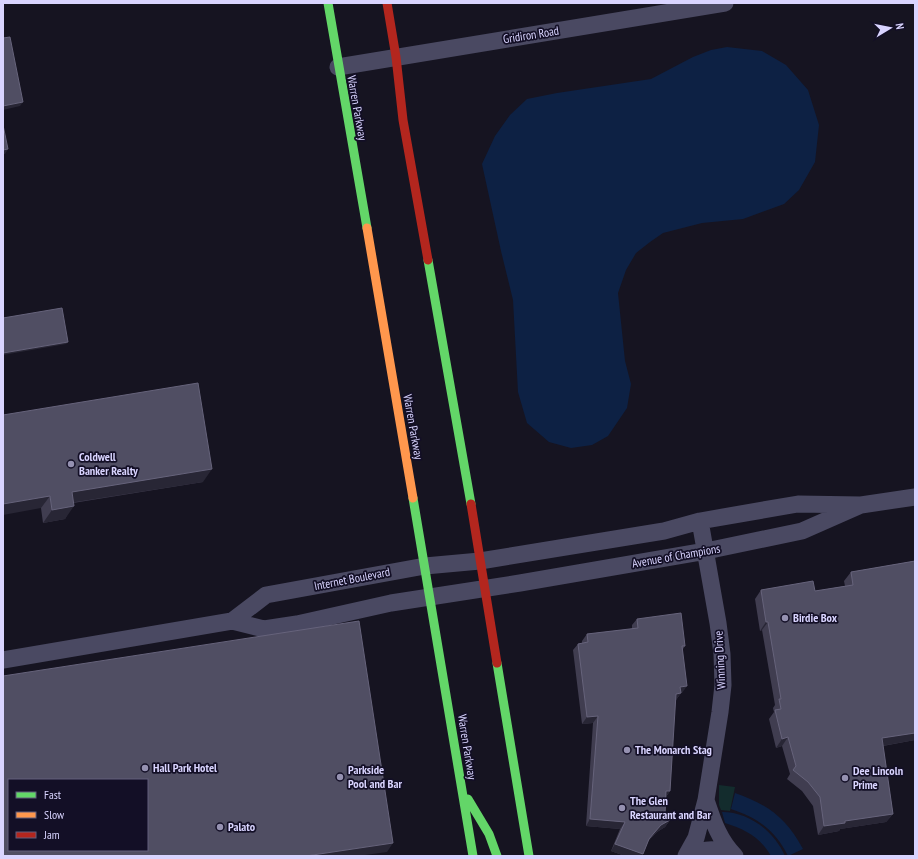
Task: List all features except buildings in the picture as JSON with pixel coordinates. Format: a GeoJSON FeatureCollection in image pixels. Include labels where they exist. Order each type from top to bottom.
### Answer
{"type":"FeatureCollection","features":[{"type":"Feature","properties":{"kind":"main road","name":"Warren Parkway"},"geometry":{"type":"LineString","coordinates":[[328,3],[426,566],[473,856]]}},
{"type":"Feature","properties":{"kind":"main road"},"geometry":{"type":"LineString","coordinates":[[387,3],[396,57],[402,120],[460,436],[529,856]]}},
{"type":"Feature","properties":{"kind":"main road"},"geometry":{"type":"LineString","coordinates":[[462,790],[484,827],[496,850],[497,856]]}},
{"type":"Feature","properties":{"kind":"street","name":"Gridiron Road"},"geometry":{"type":"LineString","coordinates":[[338,67],[725,3]]}},
{"type":"Feature","properties":{"kind":"street","name":"Avenue of Champions"},"geometry":{"type":"LineString","coordinates":[[480,561],[664,531],[700,520],[798,504],[861,505],[915,497]]}},
{"type":"Feature","properties":{"kind":"street","name":"Avenue of Champions"},"geometry":{"type":"LineString","coordinates":[[485,588],[706,551],[802,531],[861,505]]}},
{"type":"Feature","properties":{"kind":"street","name":"Winning Drive"},"geometry":{"type":"LineString","coordinates":[[686,856],[696,838],[706,800],[723,685],[722,654],[718,623],[700,520]]}},
{"type":"Feature","properties":{"kind":"street","name":"Internet Boulevard"},"geometry":{"type":"LineString","coordinates":[[232,621],[266,595],[426,566],[480,561]]}},
{"type":"Feature","properties":{"kind":"street","name":"Internet Boulevard"},"geometry":{"type":"LineString","coordinates":[[3,660],[232,621],[264,629],[297,624],[390,603],[485,588]]}},
{"type":"Feature","properties":{"kind":"street","name":"Winning Drive"},"geometry":{"type":"LineString","coordinates":[[706,800],[718,834],[734,856]]}},
{"type":"Feature","properties":{"kind":"street"},"geometry":{"type":"LineString","coordinates":[[690,856],[704,850],[712,850],[726,852],[734,856]]}},
{"type":"Feature","properties":{"kind":"green space"},"geometry":{"type":"Polygon","coordinates":[[[719,785],[735,787],[730,811],[721,810],[719,805],[719,785]]]}},
{"type":"Feature","properties":{"kind":"water"},"geometry":{"type":"Polygon","coordinates":[[[727,47],[762,51],[786,65],[808,90],[819,125],[815,162],[799,190],[784,204],[743,219],[702,223],[663,233],[636,253],[626,270],[618,293],[625,361],[631,384],[627,408],[608,436],[592,445],[571,448],[549,442],[527,423],[518,392],[513,300],[482,164],[495,136],[510,115],[527,99],[651,79],[693,57],[711,50],[727,47]]]}},
{"type":"Feature","properties":{"kind":"water"},"geometry":{"type":"Polygon","coordinates":[[[735,793],[758,802],[775,814],[790,829],[803,849],[788,856],[777,839],[765,826],[749,816],[731,809],[735,793]]]}},
{"type":"Feature","properties":{"kind":"water"},"geometry":{"type":"Polygon","coordinates":[[[722,812],[742,815],[760,825],[774,839],[785,856],[771,856],[762,844],[752,835],[746,831],[725,823],[722,812]]]}},
{"type":"Feature","properties":{"kind":"traffic: fast"},"geometry":{"type":"LineString","coordinates":[[328,3],[367,228]]}},
{"type":"Feature","properties":{"kind":"traffic: fast"},"geometry":{"type":"LineString","coordinates":[[428,260],[471,504]]}},
{"type":"Feature","properties":{"kind":"traffic: fast"},"geometry":{"type":"LineString","coordinates":[[413,498],[473,856]]}},
{"type":"Feature","properties":{"kind":"traffic: fast"},"geometry":{"type":"LineString","coordinates":[[497,663],[529,856]]}},
{"type":"Feature","properties":{"kind":"traffic: fast"},"geometry":{"type":"LineString","coordinates":[[468,799],[489,834],[497,856]]}},
{"type":"Feature","properties":{"kind":"traffic: slow"},"geometry":{"type":"LineString","coordinates":[[367,228],[413,498]]}},
{"type":"Feature","properties":{"kind":"traffic: jam"},"geometry":{"type":"LineString","coordinates":[[387,3],[396,57],[403,120],[428,260]]}},
{"type":"Feature","properties":{"kind":"traffic: jam"},"geometry":{"type":"LineString","coordinates":[[471,504],[497,663]]}},
{"type":"Feature","properties":{"kind":"place","name":"Coldwell Banker Realty"},"geometry":{"type":"Point","coordinates":[71,464]}},
{"type":"Feature","properties":{"kind":"place","name":"Birdie Box"},"geometry":{"type":"Point","coordinates":[785,618]}},
{"type":"Feature","properties":{"kind":"place","name":"The Monarch Stag"},"geometry":{"type":"Point","coordinates":[627,750]}},
{"type":"Feature","properties":{"kind":"place","name":"Hall Park Hotel"},"geometry":{"type":"Point","coordinates":[145,768]}},
{"type":"Feature","properties":{"kind":"place","name":"Parkside Pool and Bar"},"geometry":{"type":"Point","coordinates":[340,777]}},
{"type":"Feature","properties":{"kind":"place","name":"Dee Lincoln Prime"},"geometry":{"type":"Point","coordinates":[845,778]}},
{"type":"Feature","properties":{"kind":"place","name":"The Glen Restaurant and Bar"},"geometry":{"type":"Point","coordinates":[622,808]}},
{"type":"Feature","properties":{"kind":"place","name":"Palato"},"geometry":{"type":"Point","coordinates":[220,827]}}]}
